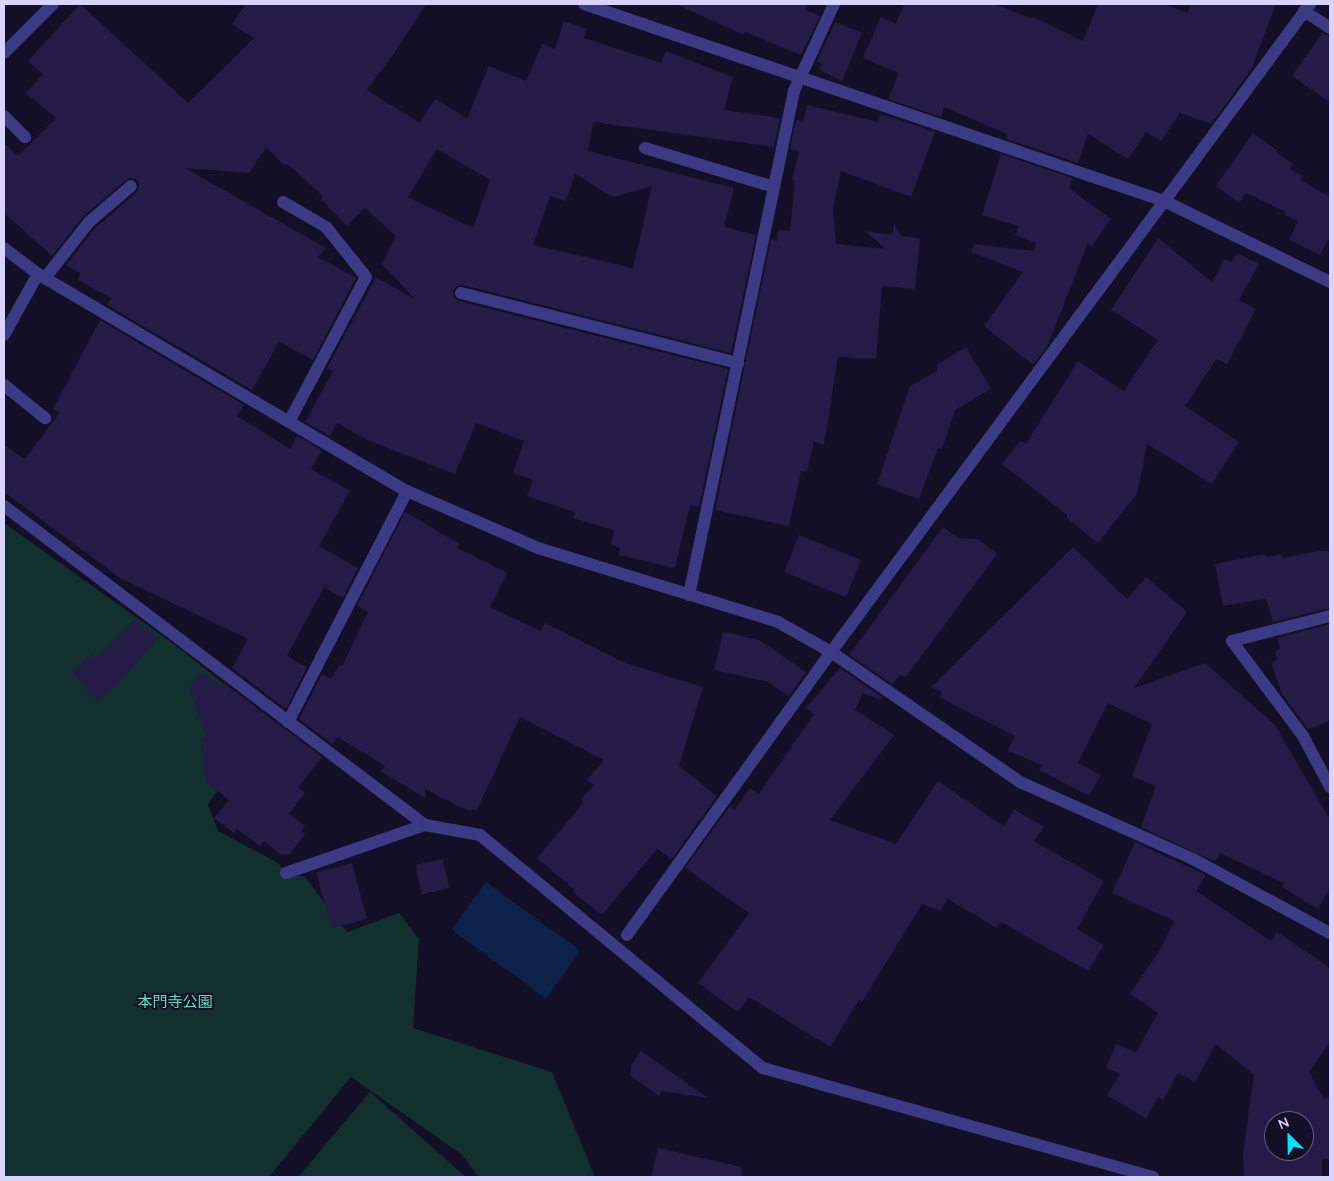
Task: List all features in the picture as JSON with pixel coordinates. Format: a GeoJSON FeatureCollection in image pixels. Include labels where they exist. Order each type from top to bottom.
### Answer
{"type":"FeatureCollection","features":[{"type":"Feature","properties":{"kind":"street"},"geometry":{"type":"LineString","coordinates":[[4,53],[53,4]]}},
{"type":"Feature","properties":{"kind":"street"},"geometry":{"type":"LineString","coordinates":[[584,4],[1164,202],[1330,282]]}},
{"type":"Feature","properties":{"kind":"street"},"geometry":{"type":"LineString","coordinates":[[689,595],[794,91],[834,4]]}},
{"type":"Feature","properties":{"kind":"street"},"geometry":{"type":"LineString","coordinates":[[618,949],[831,652],[1307,8],[1330,28]]}},
{"type":"Feature","properties":{"kind":"street"},"geometry":{"type":"LineString","coordinates":[[4,116],[25,137]]}},
{"type":"Feature","properties":{"kind":"street"},"geometry":{"type":"LineString","coordinates":[[645,148],[774,187]]}},
{"type":"Feature","properties":{"kind":"street"},"geometry":{"type":"LineString","coordinates":[[4,334],[41,276],[90,222],[131,186]]}},
{"type":"Feature","properties":{"kind":"street"},"geometry":{"type":"LineString","coordinates":[[283,202],[326,227],[366,277],[289,422]]}},
{"type":"Feature","properties":{"kind":"street"},"geometry":{"type":"LineString","coordinates":[[4,248],[41,276],[406,491],[538,548],[778,622],[831,652],[1020,782],[1193,859],[1330,933]]}},
{"type":"Feature","properties":{"kind":"street"},"geometry":{"type":"LineString","coordinates":[[460,293],[738,363]]}},
{"type":"Feature","properties":{"kind":"street"},"geometry":{"type":"LineString","coordinates":[[4,385],[46,418]]}},
{"type":"Feature","properties":{"kind":"street"},"geometry":{"type":"LineString","coordinates":[[288,722],[406,491]]}},
{"type":"Feature","properties":{"kind":"street"},"geometry":{"type":"LineString","coordinates":[[4,506],[425,825],[480,834],[763,1068],[1153,1177]]}},
{"type":"Feature","properties":{"kind":"street"},"geometry":{"type":"LineString","coordinates":[[1330,616],[1232,641],[1303,736],[1330,787]]}},
{"type":"Feature","properties":{"kind":"street"},"geometry":{"type":"LineString","coordinates":[[286,873],[425,825]]}},
{"type":"Feature","properties":{"kind":"green space","name":"本門寺公園"},"geometry":{"type":"Polygon","coordinates":[[[4,523],[182,650],[264,717],[208,805],[218,831],[278,863],[286,873],[305,877],[347,932],[399,913],[419,939],[413,1028],[552,1072],[595,1177],[479,1177],[461,1154],[351,1077],[269,1177],[4,1177],[4,523]]]}},
{"type":"Feature","properties":{"kind":"green space"},"geometry":{"type":"Polygon","coordinates":[[[370,1092],[466,1177],[298,1177],[370,1092]]]}},
{"type":"Feature","properties":{"kind":"water"},"geometry":{"type":"Polygon","coordinates":[[[486,882],[581,951],[546,999],[451,930],[486,882]]]}},
{"type":"Feature","properties":{"kind":"building"},"geometry":{"type":"Polygon","coordinates":[[[80,4],[188,103],[254,38],[232,24],[246,4],[426,4],[395,52],[367,90],[420,123],[435,99],[467,118],[489,66],[526,81],[542,44],[555,49],[564,21],[587,29],[584,38],[661,63],[666,51],[733,77],[724,110],[780,118],[774,147],[593,122],[588,151],[734,188],[724,227],[756,235],[731,353],[463,285],[456,287],[453,292],[455,298],[459,301],[728,369],[699,507],[690,505],[675,568],[619,555],[620,548],[611,545],[614,530],[573,518],[575,512],[527,496],[533,480],[513,473],[524,441],[476,423],[455,474],[367,440],[337,423],[330,436],[305,422],[333,371],[327,368],[376,277],[416,300],[382,264],[396,236],[365,208],[347,226],[321,199],[323,196],[289,165],[284,165],[266,147],[249,173],[185,168],[326,248],[318,257],[356,278],[313,360],[279,342],[252,390],[107,305],[111,298],[78,280],[80,273],[66,265],[95,228],[137,192],[139,185],[137,180],[130,178],[126,180],[84,216],[52,256],[4,213],[4,143],[18,156],[56,118],[26,93],[43,74],[28,61],[80,4]],[[437,149],[408,197],[473,228],[490,180],[437,149]],[[575,174],[566,201],[550,196],[533,245],[633,268],[652,186],[613,197],[575,174]]]}},
{"type":"Feature","properties":{"kind":"building"},"geometry":{"type":"Polygon","coordinates":[[[676,4],[808,4],[806,10],[820,16],[801,55],[745,32],[744,35],[676,4]]]}},
{"type":"Feature","properties":{"kind":"building"},"geometry":{"type":"Polygon","coordinates":[[[904,4],[995,4],[1032,19],[1033,17],[1083,41],[1098,4],[1164,4],[1187,13],[1191,4],[1276,4],[1251,70],[1211,124],[1180,113],[1161,141],[1146,132],[1128,159],[1088,134],[1078,163],[1006,139],[1007,134],[944,107],[941,117],[888,99],[899,73],[863,58],[881,17],[896,24],[904,4]]]}},
{"type":"Feature","properties":{"kind":"building"},"geometry":{"type":"Polygon","coordinates":[[[835,22],[862,33],[842,81],[819,70],[822,64],[817,61],[835,22]]]}},
{"type":"Feature","properties":{"kind":"building"},"geometry":{"type":"Polygon","coordinates":[[[1322,33],[1330,36],[1330,102],[1292,76],[1322,33]]]}},
{"type":"Feature","properties":{"kind":"building"},"geometry":{"type":"Polygon","coordinates":[[[807,105],[878,122],[881,114],[935,132],[911,197],[841,171],[833,209],[836,244],[886,249],[865,231],[892,235],[894,223],[901,236],[920,238],[915,289],[882,286],[876,359],[838,357],[824,445],[814,442],[807,472],[801,471],[789,526],[715,510],[771,239],[777,241],[778,230],[790,231],[795,181],[792,180],[799,151],[790,149],[796,120],[803,121],[807,105]]]}},
{"type":"Feature","properties":{"kind":"building"},"geometry":{"type":"Polygon","coordinates":[[[1253,133],[1277,150],[1276,153],[1293,163],[1290,169],[1303,176],[1300,180],[1330,197],[1330,236],[1320,255],[1289,240],[1298,221],[1285,215],[1286,212],[1246,193],[1239,203],[1216,186],[1253,133]]]}},
{"type":"Feature","properties":{"kind":"building"},"geometry":{"type":"Polygon","coordinates":[[[1001,154],[1072,178],[1069,188],[1111,219],[1092,246],[1088,243],[1047,347],[1033,365],[984,326],[1023,272],[971,252],[974,244],[1034,251],[1036,243],[1015,235],[1019,226],[982,215],[1001,154]]]}},
{"type":"Feature","properties":{"kind":"building"},"geometry":{"type":"Polygon","coordinates":[[[1158,238],[1212,282],[1225,259],[1232,262],[1237,253],[1259,264],[1239,300],[1256,309],[1227,364],[1216,359],[1185,406],[1239,442],[1212,484],[1147,444],[1137,494],[1098,543],[1067,518],[1067,515],[1002,464],[1020,441],[1026,444],[1078,361],[1124,391],[1158,340],[1111,310],[1158,238]]]}},
{"type":"Feature","properties":{"kind":"building"},"geometry":{"type":"Polygon","coordinates":[[[100,320],[244,405],[237,416],[290,449],[297,436],[322,450],[311,469],[350,491],[319,546],[358,568],[343,598],[324,587],[287,656],[307,667],[286,709],[232,668],[248,639],[120,578],[4,492],[4,445],[25,459],[60,412],[53,409],[100,320]]]}},
{"type":"Feature","properties":{"kind":"building"},"geometry":{"type":"Polygon","coordinates":[[[966,347],[991,389],[955,410],[942,449],[938,448],[919,499],[877,484],[910,386],[937,371],[937,365],[966,347]]]}},
{"type":"Feature","properties":{"kind":"building"},"geometry":{"type":"Polygon","coordinates":[[[405,512],[460,544],[457,548],[507,573],[490,607],[541,631],[545,623],[625,663],[703,687],[679,766],[717,796],[672,859],[657,849],[602,915],[573,892],[575,890],[537,858],[584,802],[581,799],[594,785],[587,780],[604,760],[520,717],[477,810],[467,810],[425,789],[426,799],[381,771],[385,766],[338,737],[332,744],[299,719],[322,674],[331,679],[339,665],[342,666],[368,612],[357,606],[405,512]]]}},
{"type":"Feature","properties":{"kind":"building"},"geometry":{"type":"Polygon","coordinates":[[[943,527],[958,538],[978,539],[997,554],[906,677],[900,675],[892,684],[849,655],[943,527]]]}},
{"type":"Feature","properties":{"kind":"building"},"geometry":{"type":"Polygon","coordinates":[[[799,535],[861,560],[846,597],[784,572],[799,535]]]}},
{"type":"Feature","properties":{"kind":"building"},"geometry":{"type":"Polygon","coordinates":[[[1073,547],[1127,599],[1146,577],[1187,612],[1134,688],[1205,663],[1275,725],[1330,820],[1330,888],[1318,909],[1282,887],[1284,883],[1220,853],[1215,862],[1141,827],[1156,786],[1132,776],[1152,724],[1108,703],[1078,763],[1101,775],[1089,796],[1039,770],[1042,765],[1008,751],[1015,736],[939,697],[942,692],[931,687],[1073,547]]]}},
{"type":"Feature","properties":{"kind":"building"},"geometry":{"type":"Polygon","coordinates":[[[1319,551],[1330,551],[1330,608],[1273,622],[1266,599],[1223,606],[1215,564],[1263,554],[1267,557],[1280,554],[1282,558],[1319,551]]]}},
{"type":"Feature","properties":{"kind":"building"},"geometry":{"type":"Polygon","coordinates":[[[135,620],[158,638],[118,684],[98,702],[72,672],[92,654],[96,659],[135,620]]]}},
{"type":"Feature","properties":{"kind":"building"},"geometry":{"type":"Polygon","coordinates":[[[1330,624],[1330,721],[1308,729],[1282,694],[1271,663],[1277,659],[1275,652],[1280,648],[1277,638],[1330,624]]]}},
{"type":"Feature","properties":{"kind":"building"},"geometry":{"type":"Polygon","coordinates":[[[723,632],[759,640],[806,672],[789,696],[768,682],[714,670],[723,632]]]}},
{"type":"Feature","properties":{"kind":"building"},"geometry":{"type":"Polygon","coordinates":[[[840,668],[882,697],[880,700],[863,693],[855,710],[894,735],[830,820],[896,844],[938,781],[1004,826],[1014,809],[1044,827],[1034,841],[1104,881],[1077,929],[1104,945],[1088,971],[1001,922],[997,928],[948,899],[940,911],[922,904],[862,1002],[859,1000],[830,1047],[749,997],[738,1012],[698,983],[749,913],[685,868],[730,806],[734,810],[750,788],[759,794],[814,714],[806,708],[840,668]]]}},
{"type":"Feature","properties":{"kind":"building"},"geometry":{"type":"Polygon","coordinates":[[[202,672],[222,687],[224,683],[322,757],[298,788],[305,793],[289,814],[305,826],[301,831],[305,834],[290,854],[280,854],[264,841],[260,846],[237,829],[234,833],[214,818],[229,800],[205,781],[201,740],[206,735],[189,688],[202,672]]]}},
{"type":"Feature","properties":{"kind":"building"},"geometry":{"type":"Polygon","coordinates":[[[1135,842],[1206,875],[1196,891],[1271,941],[1277,932],[1330,968],[1330,1042],[1309,1072],[1324,1099],[1330,1099],[1330,1159],[1322,1159],[1322,1177],[1244,1177],[1243,1154],[1254,1075],[1216,1044],[1195,1082],[1178,1073],[1163,1100],[1158,1097],[1146,1118],[1107,1095],[1120,1074],[1106,1068],[1116,1044],[1136,1052],[1158,1013],[1130,994],[1161,948],[1174,921],[1112,893],[1135,842]]]}},
{"type":"Feature","properties":{"kind":"building"},"geometry":{"type":"Polygon","coordinates":[[[443,859],[449,888],[422,894],[416,865],[443,859]]]}},
{"type":"Feature","properties":{"kind":"building"},"geometry":{"type":"Polygon","coordinates":[[[352,863],[367,919],[331,929],[316,873],[352,863]]]}},
{"type":"Feature","properties":{"kind":"building"},"geometry":{"type":"Polygon","coordinates":[[[641,1051],[708,1098],[662,1091],[659,1096],[631,1076],[631,1066],[641,1051]]]}},
{"type":"Feature","properties":{"kind":"building"},"geometry":{"type":"Polygon","coordinates":[[[658,1148],[742,1167],[741,1177],[651,1177],[658,1148]]]}}]}
